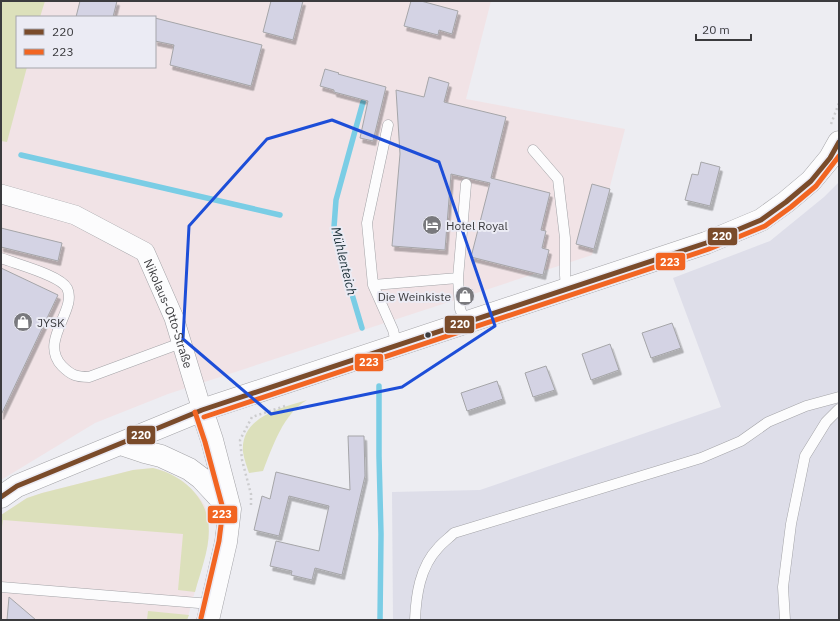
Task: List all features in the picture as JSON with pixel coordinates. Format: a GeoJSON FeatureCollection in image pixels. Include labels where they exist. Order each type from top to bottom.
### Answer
{"type":"FeatureCollection","features":[{"type":"Feature","properties":{"kind":"main road"},"geometry":{"type":"LineString","coordinates":[[1,497],[17,486],[202,410],[466,324],[706,243],[761,220],[811,181],[830,158],[839,142]]}},
{"type":"Feature","properties":{"kind":"main road"},"geometry":{"type":"LineString","coordinates":[[202,410],[212,440],[240,508],[226,542],[210,612]]}},
{"type":"Feature","properties":{"kind":"main road"},"geometry":{"type":"LineString","coordinates":[[121,444],[144,452],[162,456],[189,469],[240,508]]}},
{"type":"Feature","properties":{"kind":"street","name":"Nikolaus-Otto-Straße"},"geometry":{"type":"LineString","coordinates":[[1,194],[75,215],[145,252],[174,318],[202,410]]}},
{"type":"Feature","properties":{"kind":"lane"},"geometry":{"type":"LineString","coordinates":[[388,124],[367,223],[373,285],[393,330],[397,346]]}},
{"type":"Feature","properties":{"kind":"lane"},"geometry":{"type":"LineString","coordinates":[[533,150],[558,179],[565,238],[566,290]]}},
{"type":"Feature","properties":{"kind":"lane"},"geometry":{"type":"LineString","coordinates":[[466,184],[458,278],[460,308],[466,324]]}},
{"type":"Feature","properties":{"kind":"lane"},"geometry":{"type":"LineString","coordinates":[[1,258],[59,280],[67,288],[68,300],[54,342],[54,354],[59,363],[67,371],[77,377],[89,377],[181,343]]}},
{"type":"Feature","properties":{"kind":"lane"},"geometry":{"type":"LineString","coordinates":[[373,285],[458,278]]}},
{"type":"Feature","properties":{"kind":"lane"},"geometry":{"type":"LineString","coordinates":[[415,620],[416,600],[424,570],[437,548],[454,533],[701,458],[741,441],[768,422],[806,406],[839,397]]}},
{"type":"Feature","properties":{"kind":"lane"},"geometry":{"type":"LineString","coordinates":[[785,620],[783,587],[791,524],[805,456],[826,422],[839,409]]}},
{"type":"Feature","properties":{"kind":"lane"},"geometry":{"type":"LineString","coordinates":[[1,587],[210,612]]}},
{"type":"Feature","properties":{"kind":"path"},"geometry":{"type":"LineString","coordinates":[[240,508],[251,494],[242,460],[240,440],[252,417],[288,405]]}},
{"type":"Feature","properties":{"kind":"highlighted area"},"geometry":{"type":"Polygon","coordinates":[[[332,120],[439,162],[495,326],[402,387],[271,414],[183,339],[189,226],[267,139],[332,120]]]}},
{"type":"Feature","properties":{"kind":"shaded area"},"geometry":{"type":"Polygon","coordinates":[[[1,1],[491,1],[466,99],[625,129],[592,255],[168,394],[95,423],[1,480],[1,1]]]}},
{"type":"Feature","properties":{"kind":"shaded area"},"geometry":{"type":"Polygon","coordinates":[[[839,182],[839,620],[393,620],[392,492],[480,490],[721,407],[673,278],[770,241],[824,197],[839,182]]]}},
{"type":"Feature","properties":{"kind":"shaded area"},"geometry":{"type":"Polygon","coordinates":[[[153,468],[164,471],[184,482],[199,497],[205,506],[208,515],[208,544],[187,620],[1,620],[1,515],[27,498],[42,493],[133,470],[153,468]]]}},
{"type":"Feature","properties":{"kind":"green space"},"geometry":{"type":"Polygon","coordinates":[[[1,1],[45,1],[40,16],[16,16],[16,68],[27,68],[7,142],[1,141],[1,1]]]}},
{"type":"Feature","properties":{"kind":"green space"},"geometry":{"type":"Polygon","coordinates":[[[307,400],[291,413],[285,422],[275,441],[263,471],[249,473],[243,452],[244,440],[248,430],[255,422],[264,416],[307,400]]]}},
{"type":"Feature","properties":{"kind":"green space"},"geometry":{"type":"Polygon","coordinates":[[[153,468],[171,474],[181,480],[195,493],[203,505],[209,529],[208,541],[206,554],[195,592],[178,590],[183,534],[3,520],[1,534],[1,515],[27,498],[133,470],[153,468]]]}},
{"type":"Feature","properties":{"kind":"green space"},"geometry":{"type":"Polygon","coordinates":[[[148,611],[189,615],[187,620],[147,620],[148,611]]]}},
{"type":"Feature","properties":{"kind":"building"},"geometry":{"type":"Polygon","coordinates":[[[80,1],[117,1],[113,16],[76,16],[80,1]]]}},
{"type":"Feature","properties":{"kind":"building"},"geometry":{"type":"Polygon","coordinates":[[[271,1],[303,1],[293,40],[263,32],[271,1]]]}},
{"type":"Feature","properties":{"kind":"building"},"geometry":{"type":"Polygon","coordinates":[[[411,1],[421,1],[458,11],[452,34],[439,30],[438,35],[404,26],[411,1]]]}},
{"type":"Feature","properties":{"kind":"building"},"geometry":{"type":"Polygon","coordinates":[[[156,18],[262,45],[251,86],[170,65],[174,45],[156,41],[156,18]]]}},
{"type":"Feature","properties":{"kind":"building"},"geometry":{"type":"Polygon","coordinates":[[[325,69],[386,87],[373,141],[360,138],[368,101],[334,92],[334,90],[320,86],[325,69]]]}},
{"type":"Feature","properties":{"kind":"building"},"geometry":{"type":"Polygon","coordinates":[[[429,77],[449,83],[444,102],[506,117],[491,178],[550,193],[541,230],[546,231],[542,248],[549,250],[543,275],[471,257],[490,183],[451,174],[445,250],[392,246],[400,154],[396,90],[424,97],[429,77]]]}},
{"type":"Feature","properties":{"kind":"building"},"geometry":{"type":"Polygon","coordinates":[[[701,162],[720,167],[710,206],[685,200],[692,174],[698,175],[701,162]]]}},
{"type":"Feature","properties":{"kind":"building"},"geometry":{"type":"Polygon","coordinates":[[[592,184],[610,189],[594,249],[576,244],[592,184]]]}},
{"type":"Feature","properties":{"kind":"building"},"geometry":{"type":"Polygon","coordinates":[[[1,228],[62,243],[58,261],[1,247],[1,228]]]}},
{"type":"Feature","properties":{"kind":"building","name":"JYSK"},"geometry":{"type":"Polygon","coordinates":[[[1,268],[58,295],[1,415],[1,268]]]}},
{"type":"Feature","properties":{"kind":"building"},"geometry":{"type":"Polygon","coordinates":[[[672,323],[681,348],[651,358],[642,333],[672,323]]]}},
{"type":"Feature","properties":{"kind":"building"},"geometry":{"type":"Polygon","coordinates":[[[610,344],[619,370],[591,380],[582,354],[610,344]]]}},
{"type":"Feature","properties":{"kind":"building"},"geometry":{"type":"Polygon","coordinates":[[[546,366],[555,390],[533,397],[525,373],[546,366]]]}},
{"type":"Feature","properties":{"kind":"building"},"geometry":{"type":"Polygon","coordinates":[[[497,381],[503,399],[467,411],[461,393],[497,381]]]}},
{"type":"Feature","properties":{"kind":"building"},"geometry":{"type":"Polygon","coordinates":[[[348,436],[364,436],[365,476],[342,575],[315,568],[312,580],[291,575],[292,571],[270,566],[276,541],[319,551],[329,506],[289,496],[279,536],[254,530],[262,496],[270,499],[276,472],[350,490],[348,436]]]}},
{"type":"Feature","properties":{"kind":"building"},"geometry":{"type":"Polygon","coordinates":[[[9,597],[36,620],[7,620],[9,597]]]}},
{"type":"Feature","properties":{"kind":"waterway","name":"Mühlenteich"},"geometry":{"type":"LineString","coordinates":[[362,328],[335,237],[334,227],[336,200],[363,102]]}},
{"type":"Feature","properties":{"kind":"waterway"},"geometry":{"type":"LineString","coordinates":[[21,155],[280,215]]}},
{"type":"Feature","properties":{"kind":"waterway","name":"Mühlenteich"},"geometry":{"type":"LineString","coordinates":[[379,386],[381,534],[380,620]]}},
{"type":"Feature","properties":{"kind":"transit line","name":"220"},"geometry":{"type":"LineString","coordinates":[[1,497],[17,486],[202,410],[706,243],[761,220],[811,181],[830,158],[839,142]]}},
{"type":"Feature","properties":{"kind":"transit line","name":"223"},"geometry":{"type":"LineString","coordinates":[[204,417],[709,249],[765,226],[816,186],[839,156]]}},
{"type":"Feature","properties":{"kind":"transit line","name":"223"},"geometry":{"type":"LineString","coordinates":[[195,412],[205,442],[223,509],[219,541],[201,618]]}},
{"type":"Feature","properties":{"kind":"place","name":"Hotel Royal"},"geometry":{"type":"Point","coordinates":[432,225]}},
{"type":"Feature","properties":{"kind":"place","name":"Die Weinkiste"},"geometry":{"type":"Point","coordinates":[465,296]}},
{"type":"Feature","properties":{"kind":"place","name":"JYSK"},"geometry":{"type":"Point","coordinates":[23,322]}}]}
